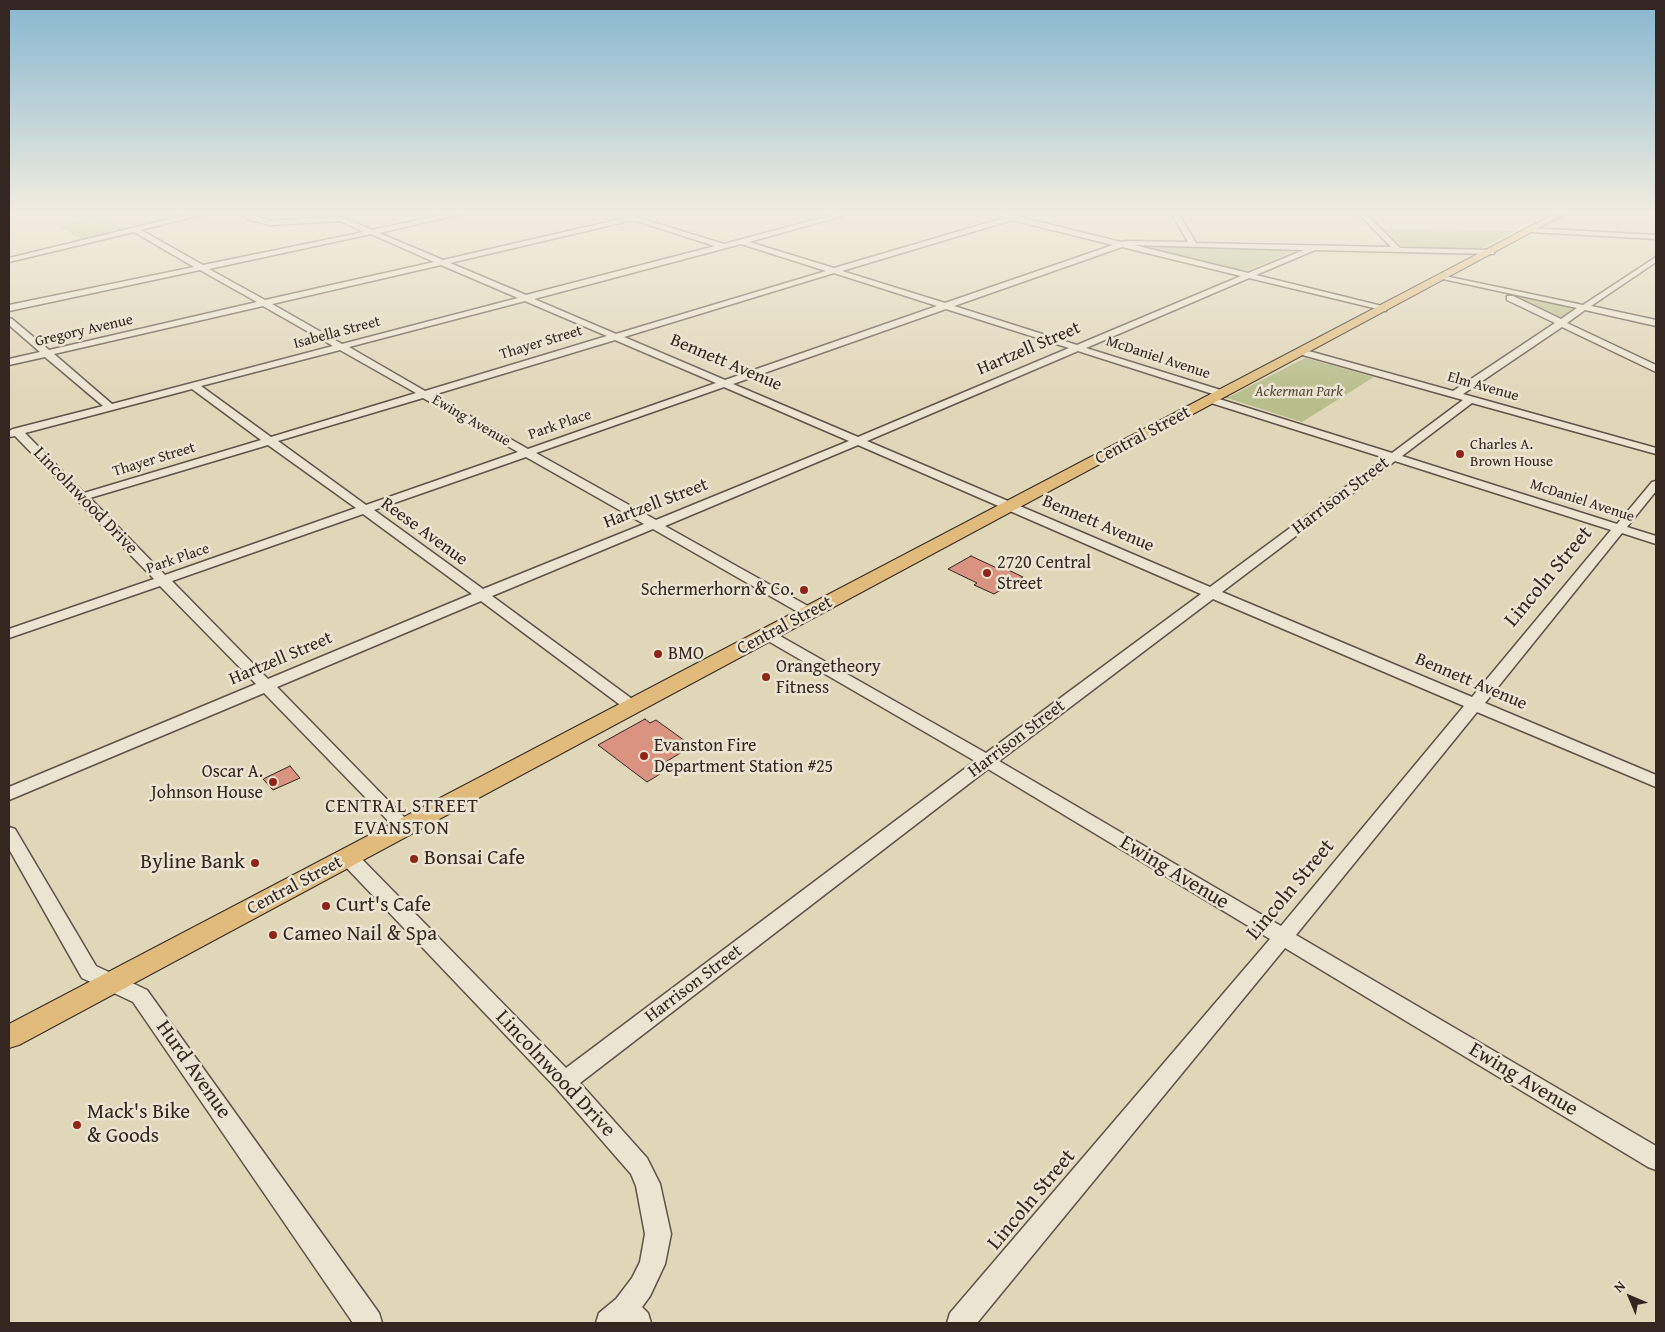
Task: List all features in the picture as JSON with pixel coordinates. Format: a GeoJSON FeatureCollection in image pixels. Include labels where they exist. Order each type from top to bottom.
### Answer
{"type":"FeatureCollection","features":[{"type":"Feature","properties":{"kind":"main road","name":"Central Street"},"geometry":{"type":"LineString","coordinates":[[9,1036],[349,858],[1443,277]]}},
{"type":"Feature","properties":{"kind":"street"},"geometry":{"type":"LineString","coordinates":[[9,308],[162,276]]}},
{"type":"Feature","properties":{"kind":"street","name":"Ewing Avenue"},"geometry":{"type":"LineString","coordinates":[[215,276],[810,613]]}},
{"type":"Feature","properties":{"kind":"street","name":"Gregory Avenue"},"geometry":{"type":"LineString","coordinates":[[9,362],[383,276]]}},
{"type":"Feature","properties":{"kind":"street","name":"Bennett Avenue"},"geometry":{"type":"LineString","coordinates":[[476,276],[1010,507],[1656,781]]}},
{"type":"Feature","properties":{"kind":"street","name":"Isabella Street"},"geometry":{"type":"LineString","coordinates":[[13,432],[609,276]]}},
{"type":"Feature","properties":{"kind":"street","name":"Thayer Street"},"geometry":{"type":"LineString","coordinates":[[82,498],[812,276]]}},
{"type":"Feature","properties":{"kind":"street","name":"McDaniel Avenue"},"geometry":{"type":"LineString","coordinates":[[851,276],[1078,348],[1394,457],[1656,540]]}},
{"type":"Feature","properties":{"kind":"street","name":"Park Place"},"geometry":{"type":"LineString","coordinates":[[9,634],[1030,276]]}},
{"type":"Feature","properties":{"kind":"street","name":"Hartzell Street"},"geometry":{"type":"LineString","coordinates":[[9,794],[639,529],[671,520],[1249,276]]}},
{"type":"Feature","properties":{"kind":"street"},"geometry":{"type":"LineString","coordinates":[[1250,276],[1383,309]]}},
{"type":"Feature","properties":{"kind":"street"},"geometry":{"type":"LineString","coordinates":[[1454,395],[1630,276]]}},
{"type":"Feature","properties":{"kind":"street"},"geometry":{"type":"LineString","coordinates":[[1443,277],[1656,323]]}},
{"type":"Feature","properties":{"kind":"street"},"geometry":{"type":"LineString","coordinates":[[1486,286],[1656,369]]}},
{"type":"Feature","properties":{"kind":"street"},"geometry":{"type":"LineString","coordinates":[[9,321],[110,407]]}},
{"type":"Feature","properties":{"kind":"street","name":"Elm Avenue"},"geometry":{"type":"LineString","coordinates":[[1302,352],[1656,451]]}},
{"type":"Feature","properties":{"kind":"street","name":"Reese Avenue"},"geometry":{"type":"LineString","coordinates":[[193,385],[633,707]]}},
{"type":"Feature","properties":{"kind":"street","name":"Harrison Street"},"geometry":{"type":"LineString","coordinates":[[565,1082],[987,761],[1471,399]]}},
{"type":"Feature","properties":{"kind":"street","name":"Lincolnwood Drive"},"geometry":{"type":"LineString","coordinates":[[13,432],[82,498],[405,828]]}},
{"type":"Feature","properties":{"kind":"street","name":"Lincoln Street"},"geometry":{"type":"LineString","coordinates":[[960,1323],[1283,937],[1656,484]]}},
{"type":"Feature","properties":{"kind":"street","name":"Ewing Avenue"},"geometry":{"type":"LineString","coordinates":[[768,635],[987,761],[1656,1159]]}},
{"type":"Feature","properties":{"kind":"street","name":"Hurd Avenue"},"geometry":{"type":"LineString","coordinates":[[9,833],[89,972],[140,996],[369,1323]]}},
{"type":"Feature","properties":{"kind":"street","name":"Lincolnwood Drive"},"geometry":{"type":"LineString","coordinates":[[349,858],[565,1082],[639,1166],[648,1184],[658,1234],[652,1264],[624,1318]]}},
{"type":"Feature","properties":{"kind":"green space"},"geometry":{"type":"Polygon","coordinates":[[[1510,293],[1576,307],[1563,317],[1554,316],[1507,294],[1510,293]]]}},
{"type":"Feature","properties":{"kind":"green space","name":"Ackerman Park"},"geometry":{"type":"Polygon","coordinates":[[[1305,358],[1374,377],[1302,422],[1227,398],[1305,358]]]}},
{"type":"Feature","properties":{"kind":"building","name":"2720 Central Street"},"geometry":{"type":"Polygon","coordinates":[[[971,556],[1001,570],[1004,568],[1023,577],[994,594],[974,585],[977,583],[948,569],[971,556]]]}},
{"type":"Feature","properties":{"kind":"building","name":"Evanston Fire Department Station #25"},"geometry":{"type":"Polygon","coordinates":[[[645,719],[650,723],[656,720],[692,746],[659,766],[665,771],[647,782],[598,745],[645,719]]]}},
{"type":"Feature","properties":{"kind":"building","name":"Oscar A. Johnson House"},"geometry":{"type":"Polygon","coordinates":[[[290,766],[300,778],[273,790],[263,779],[290,766]]]}},
{"type":"Feature","properties":{"kind":"place","name":"Charles A. Brown House"},"geometry":{"type":"Point","coordinates":[1460,454]}},
{"type":"Feature","properties":{"kind":"place","name":"2720 Central Street"},"geometry":{"type":"Point","coordinates":[987,573]}},
{"type":"Feature","properties":{"kind":"place","name":"Schermerhorn & Co."},"geometry":{"type":"Point","coordinates":[804,590]}},
{"type":"Feature","properties":{"kind":"place","name":"BMO"},"geometry":{"type":"Point","coordinates":[658,654]}},
{"type":"Feature","properties":{"kind":"place","name":"Orangetheory Fitness"},"geometry":{"type":"Point","coordinates":[766,677]}},
{"type":"Feature","properties":{"kind":"place","name":"Evanston Fire Department Station #25"},"geometry":{"type":"Point","coordinates":[644,756]}},
{"type":"Feature","properties":{"kind":"place","name":"Oscar A. Johnson House"},"geometry":{"type":"Point","coordinates":[273,782]}},
{"type":"Feature","properties":{"kind":"place","name":"Bonsai Cafe"},"geometry":{"type":"Point","coordinates":[414,859]}},
{"type":"Feature","properties":{"kind":"place","name":"Byline Bank"},"geometry":{"type":"Point","coordinates":[255,863]}},
{"type":"Feature","properties":{"kind":"place","name":"Curt's Cafe"},"geometry":{"type":"Point","coordinates":[326,906]}},
{"type":"Feature","properties":{"kind":"place","name":"Cameo Nail & Spa"},"geometry":{"type":"Point","coordinates":[273,935]}},
{"type":"Feature","properties":{"kind":"place","name":"Mack's Bike & Goods"},"geometry":{"type":"Point","coordinates":[77,1125]}},
{"type":"Feature","properties":{"kind":"district","name":"CENTRAL STREET EVANSTON"},"geometry":{"type":"Point","coordinates":[402,818]}}]}
